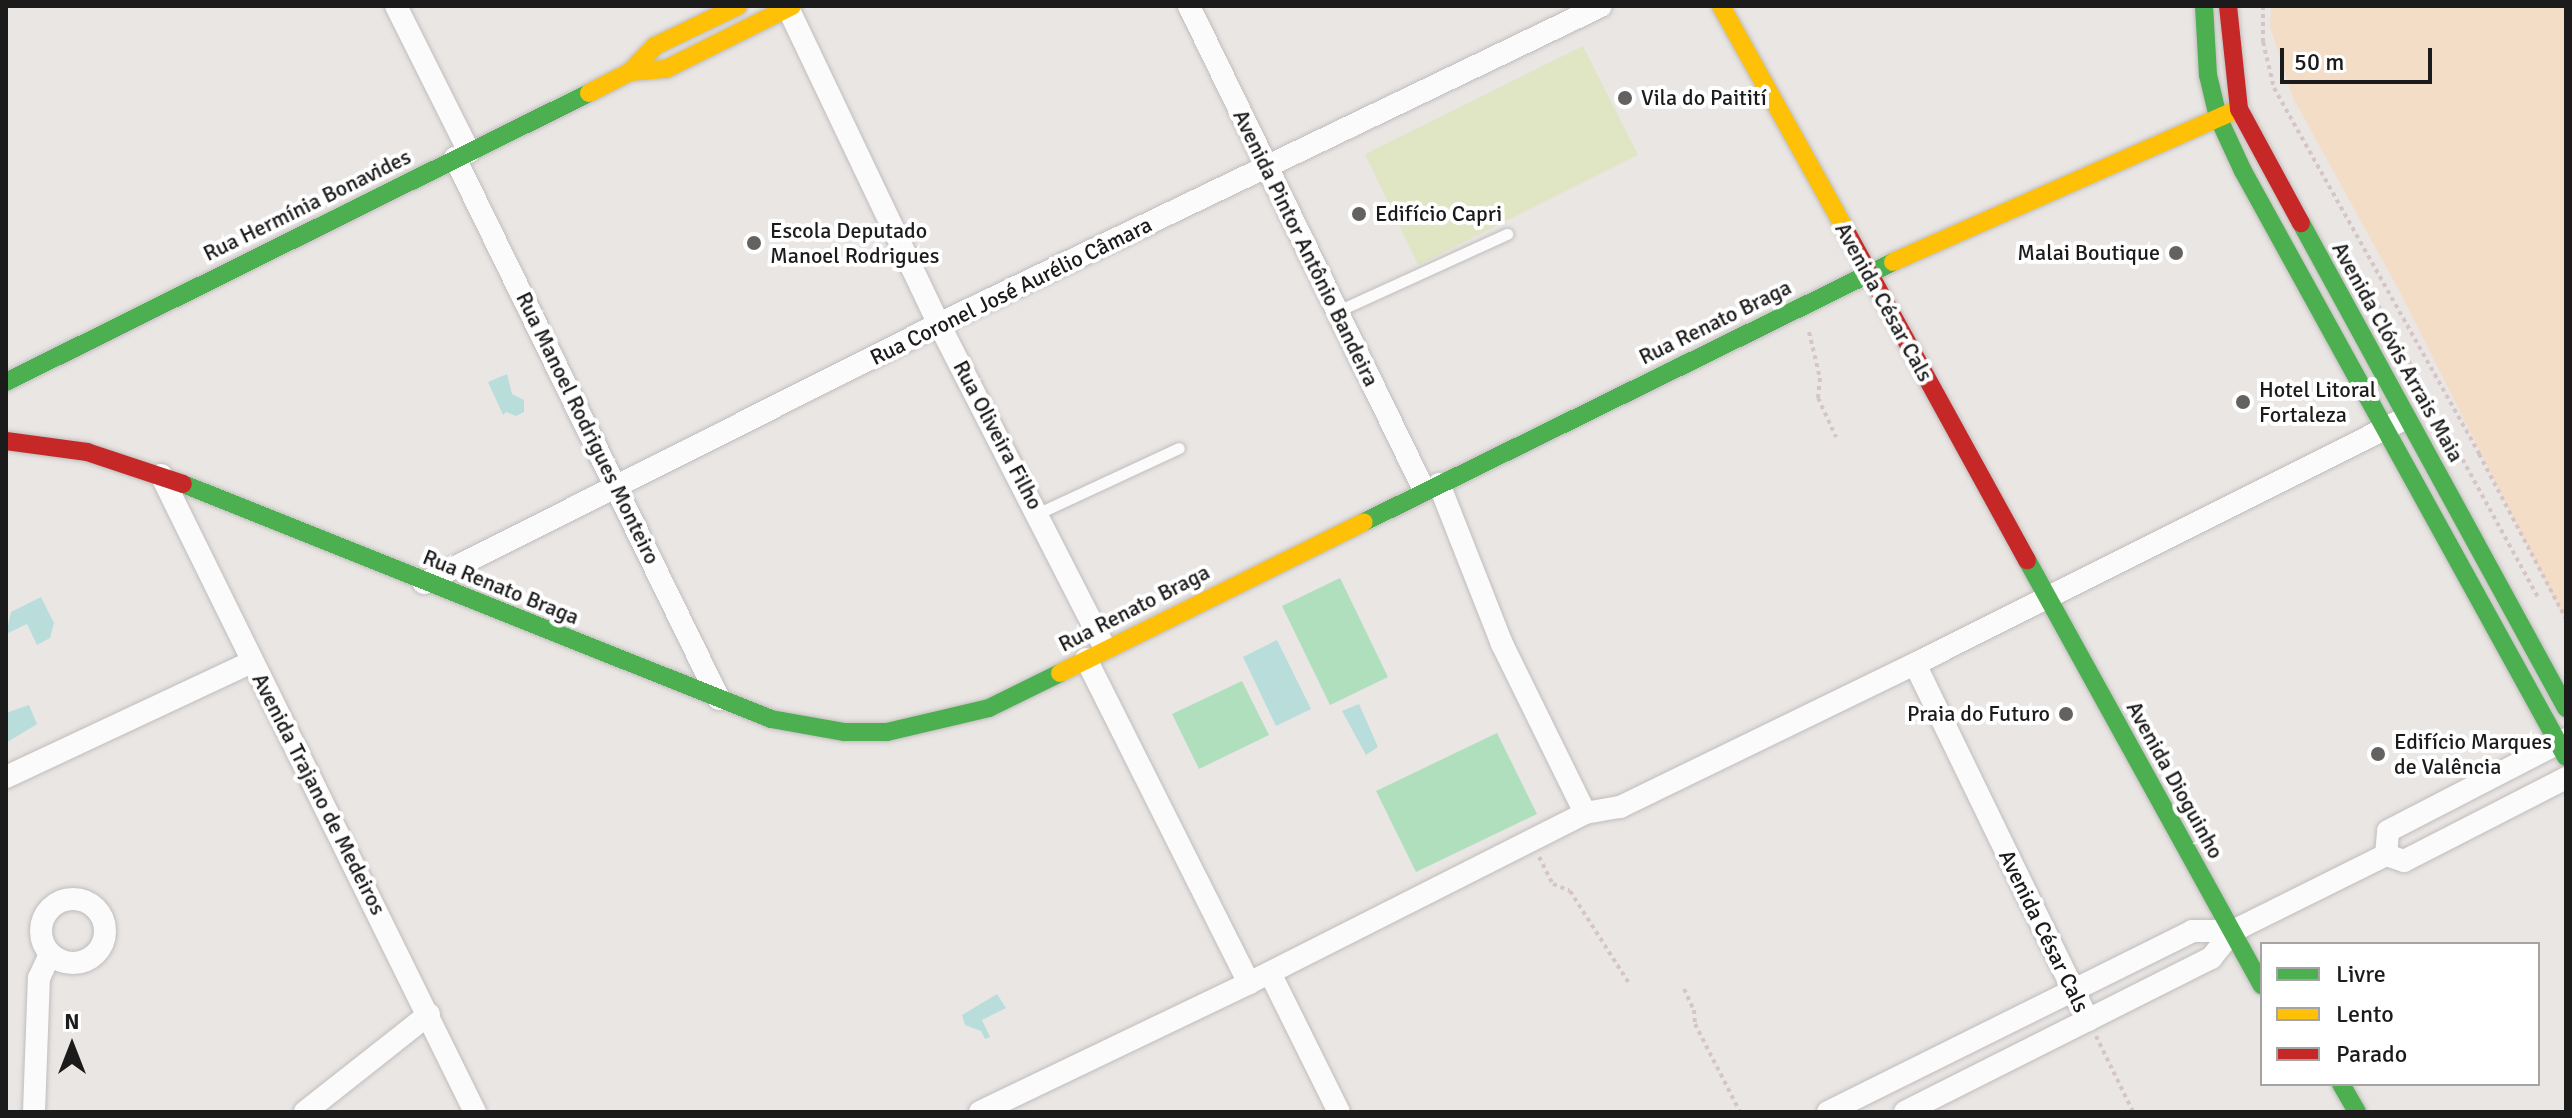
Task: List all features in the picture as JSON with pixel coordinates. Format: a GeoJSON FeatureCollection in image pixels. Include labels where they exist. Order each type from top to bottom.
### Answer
{"type":"FeatureCollection","features":[{"type":"Feature","properties":{"kind":"main road","name":"Rua Hermínia Bonavides"},"geometry":{"type":"LineString","coordinates":[[6,382],[630,72],[655,46],[738,6]]}},
{"type":"Feature","properties":{"kind":"main road","name":"Avenida César Cals"},"geometry":{"type":"LineString","coordinates":[[1721,6],[1868,273],[2061,591]]}},
{"type":"Feature","properties":{"kind":"main road"},"geometry":{"type":"LineString","coordinates":[[2204,6],[2208,75],[2218,117],[2384,429],[2563,747]]}},
{"type":"Feature","properties":{"kind":"main road","name":"Avenida Clóvis Arrais Maia"},"geometry":{"type":"LineString","coordinates":[[2228,6],[2232,69],[2239,109],[2566,708]]}},
{"type":"Feature","properties":{"kind":"main road","name":"Rua Hermínia Bonavides"},"geometry":{"type":"LineString","coordinates":[[630,72],[666,69],[789,7]]}},
{"type":"Feature","properties":{"kind":"main road","name":"Rua Renato Braga"},"geometry":{"type":"LineString","coordinates":[[6,441],[87,452],[161,475],[424,583],[790,725],[845,732],[887,732],[989,708],[1868,273],[2239,109]]}},
{"type":"Feature","properties":{"kind":"main road","name":"Avenida César Cals"},"geometry":{"type":"LineString","coordinates":[[1876,244],[1898,281]]}},
{"type":"Feature","properties":{"kind":"main road","name":"Avenida Dioguinho"},"geometry":{"type":"LineString","coordinates":[[2061,591],[2242,921],[2260,979]]}},
{"type":"Feature","properties":{"kind":"main road","name":"Avenida Dioguinho"},"geometry":{"type":"LineString","coordinates":[[2242,921],[2261,942]]}},
{"type":"Feature","properties":{"kind":"main road"},"geometry":{"type":"LineString","coordinates":[[2342,1086],[2357,1112]]}},
{"type":"Feature","properties":{"kind":"street","name":"Rua Manoel Rodrigues Monteiro"},"geometry":{"type":"LineString","coordinates":[[396,6],[462,155],[719,699]]}},
{"type":"Feature","properties":{"kind":"street","name":"Avenida Pintor Antônio Bandeira"},"geometry":{"type":"LineString","coordinates":[[1189,6],[1338,311],[1432,487],[1502,644],[1585,813]]}},
{"type":"Feature","properties":{"kind":"street","name":"Rua Coronel José Aurélio Câmara"},"geometry":{"type":"LineString","coordinates":[[424,583],[939,324],[1601,6]]}},
{"type":"Feature","properties":{"kind":"street","name":"Rua Oliveira Filho"},"geometry":{"type":"LineString","coordinates":[[789,7],[939,324],[1039,513],[1095,654],[1249,983]]}},
{"type":"Feature","properties":{"kind":"street"},"geometry":{"type":"LineString","coordinates":[[980,1112],[1270,973],[1585,813],[1620,807],[1915,664],[2406,418]]}},
{"type":"Feature","properties":{"kind":"street","name":"Avenida Trajano de Medeiros"},"geometry":{"type":"LineString","coordinates":[[161,475],[475,1112]]}},
{"type":"Feature","properties":{"kind":"street"},"geometry":{"type":"LineString","coordinates":[[6,777],[252,662]]}},
{"type":"Feature","properties":{"kind":"street","name":"Avenida César Cals"},"geometry":{"type":"LineString","coordinates":[[1915,664],[2088,1020]]}},
{"type":"Feature","properties":{"kind":"street"},"geometry":{"type":"LineString","coordinates":[[2386,855],[2388,831],[2563,747]]}},
{"type":"Feature","properties":{"kind":"street"},"geometry":{"type":"LineString","coordinates":[[1828,1112],[2192,931],[2242,921],[2386,855],[2404,861],[2566,778]]}},
{"type":"Feature","properties":{"kind":"street"},"geometry":{"type":"LineString","coordinates":[[1905,1112],[2211,958],[2242,921]]}},
{"type":"Feature","properties":{"kind":"street"},"geometry":{"type":"LineString","coordinates":[[34,1112],[39,978],[50,954]]}},
{"type":"Feature","properties":{"kind":"street"},"geometry":{"type":"LineString","coordinates":[[1270,973],[1339,1112]]}},
{"type":"Feature","properties":{"kind":"street"},"geometry":{"type":"LineString","coordinates":[[305,1112],[429,1014]]}},
{"type":"Feature","properties":{"kind":"lane"},"geometry":{"type":"LineString","coordinates":[[1338,311],[1507,234]]}},
{"type":"Feature","properties":{"kind":"lane"},"geometry":{"type":"LineString","coordinates":[[1039,513],[1179,448]]}},
{"type":"Feature","properties":{"kind":"path"},"geometry":{"type":"LineString","coordinates":[[2263,6],[2263,42],[2274,88],[2479,454],[2566,619]]}},
{"type":"Feature","properties":{"kind":"path"},"geometry":{"type":"LineString","coordinates":[[2373,295],[2544,610]]}},
{"type":"Feature","properties":{"kind":"path"},"geometry":{"type":"LineString","coordinates":[[1799,308],[1814,342],[1820,378],[1818,398],[1836,437]]}},
{"type":"Feature","properties":{"kind":"path"},"geometry":{"type":"LineString","coordinates":[[1530,840],[1553,884],[1570,891],[1630,985]]}},
{"type":"Feature","properties":{"kind":"path"},"geometry":{"type":"LineString","coordinates":[[1684,989],[1694,1010],[1695,1024],[1740,1112]]}},
{"type":"Feature","properties":{"kind":"path","name":"Avenida César Cals"},"geometry":{"type":"LineString","coordinates":[[2088,1020],[2133,1112]]}},
{"type":"Feature","properties":{"kind":"green space"},"geometry":{"type":"Polygon","coordinates":[[[1583,46],[1638,155],[1418,265],[1365,154],[1583,46]]]}},
{"type":"Feature","properties":{"kind":"green space"},"geometry":{"type":"Polygon","coordinates":[[[1340,578],[1388,677],[1330,705],[1282,606],[1340,578]]]}},
{"type":"Feature","properties":{"kind":"green space"},"geometry":{"type":"Polygon","coordinates":[[[1242,681],[1269,735],[1199,769],[1172,714],[1242,681]]]}},
{"type":"Feature","properties":{"kind":"green space"},"geometry":{"type":"Polygon","coordinates":[[[1497,733],[1537,814],[1416,872],[1376,791],[1497,733]]]}},
{"type":"Feature","properties":{"kind":"sand"},"geometry":{"type":"Polygon","coordinates":[[[2271,6],[2566,6],[2566,623],[2400,292],[2293,98],[2270,27],[2271,6]]]}},
{"type":"Feature","properties":{"kind":"water"},"geometry":{"type":"Polygon","coordinates":[[[507,374],[512,394],[524,400],[524,412],[516,416],[506,412],[503,415],[488,382],[507,374]]]}},
{"type":"Feature","properties":{"kind":"water"},"geometry":{"type":"Polygon","coordinates":[[[41,597],[54,623],[50,638],[37,645],[27,624],[6,634],[11,612],[41,597]]]}},
{"type":"Feature","properties":{"kind":"water"},"geometry":{"type":"Polygon","coordinates":[[[1277,640],[1311,709],[1276,726],[1243,657],[1277,640]]]}},
{"type":"Feature","properties":{"kind":"water"},"geometry":{"type":"Polygon","coordinates":[[[1359,704],[1378,747],[1366,755],[1342,711],[1359,704]]]}},
{"type":"Feature","properties":{"kind":"water"},"geometry":{"type":"Polygon","coordinates":[[[29,705],[37,724],[6,743],[6,713],[29,705]]]}},
{"type":"Feature","properties":{"kind":"water"},"geometry":{"type":"Polygon","coordinates":[[[997,994],[1006,1008],[982,1020],[990,1037],[985,1039],[981,1031],[965,1025],[962,1015],[997,994]]]}},
{"type":"Feature","properties":{"kind":"traffic: fast"},"geometry":{"type":"LineString","coordinates":[[2204,6],[2208,75],[2218,117],[2243,171],[2566,757]]}},
{"type":"Feature","properties":{"kind":"traffic: fast"},"geometry":{"type":"LineString","coordinates":[[6,382],[589,93]]}},
{"type":"Feature","properties":{"kind":"traffic: fast"},"geometry":{"type":"LineString","coordinates":[[2301,223],[2566,708]]}},
{"type":"Feature","properties":{"kind":"traffic: fast"},"geometry":{"type":"LineString","coordinates":[[1364,522],[1893,262]]}},
{"type":"Feature","properties":{"kind":"traffic: fast"},"geometry":{"type":"LineString","coordinates":[[183,484],[771,719],[845,732],[887,732],[989,708],[1060,673]]}},
{"type":"Feature","properties":{"kind":"traffic: fast"},"geometry":{"type":"LineString","coordinates":[[2027,560],[2260,981]]}},
{"type":"Feature","properties":{"kind":"traffic: fast"},"geometry":{"type":"LineString","coordinates":[[2342,1086],[2357,1112]]}},
{"type":"Feature","properties":{"kind":"traffic: slow"},"geometry":{"type":"LineString","coordinates":[[589,93],[630,72],[655,46],[738,6]]}},
{"type":"Feature","properties":{"kind":"traffic: slow"},"geometry":{"type":"LineString","coordinates":[[630,72],[666,69],[792,6]]}},
{"type":"Feature","properties":{"kind":"traffic: slow"},"geometry":{"type":"LineString","coordinates":[[1721,6],[1846,231]]}},
{"type":"Feature","properties":{"kind":"traffic: slow"},"geometry":{"type":"LineString","coordinates":[[1893,262],[2239,109]]}},
{"type":"Feature","properties":{"kind":"traffic: slow"},"geometry":{"type":"LineString","coordinates":[[1060,673],[1364,522]]}},
{"type":"Feature","properties":{"kind":"traffic: jam"},"geometry":{"type":"LineString","coordinates":[[2228,6],[2239,109],[2301,223]]}},
{"type":"Feature","properties":{"kind":"traffic: jam"},"geometry":{"type":"LineString","coordinates":[[1846,231],[2027,560]]}},
{"type":"Feature","properties":{"kind":"traffic: jam"},"geometry":{"type":"LineString","coordinates":[[6,441],[87,452],[183,484]]}},
{"type":"Feature","properties":{"kind":"place","name":"Vila do Paitití"},"geometry":{"type":"Point","coordinates":[1625,98]}},
{"type":"Feature","properties":{"kind":"place","name":"Edifício Capri"},"geometry":{"type":"Point","coordinates":[1359,214]}},
{"type":"Feature","properties":{"kind":"place","name":"Escola Deputado Manoel Rodrigues"},"geometry":{"type":"Point","coordinates":[754,243]}},
{"type":"Feature","properties":{"kind":"place","name":"Malai Boutique"},"geometry":{"type":"Point","coordinates":[2176,253]}},
{"type":"Feature","properties":{"kind":"place","name":"Hotel Litoral Fortaleza"},"geometry":{"type":"Point","coordinates":[2243,402]}},
{"type":"Feature","properties":{"kind":"place","name":"Praia do Futuro"},"geometry":{"type":"Point","coordinates":[2066,714]}},
{"type":"Feature","properties":{"kind":"place","name":"Edifício Marques de Valência"},"geometry":{"type":"Point","coordinates":[2378,754]}}]}
